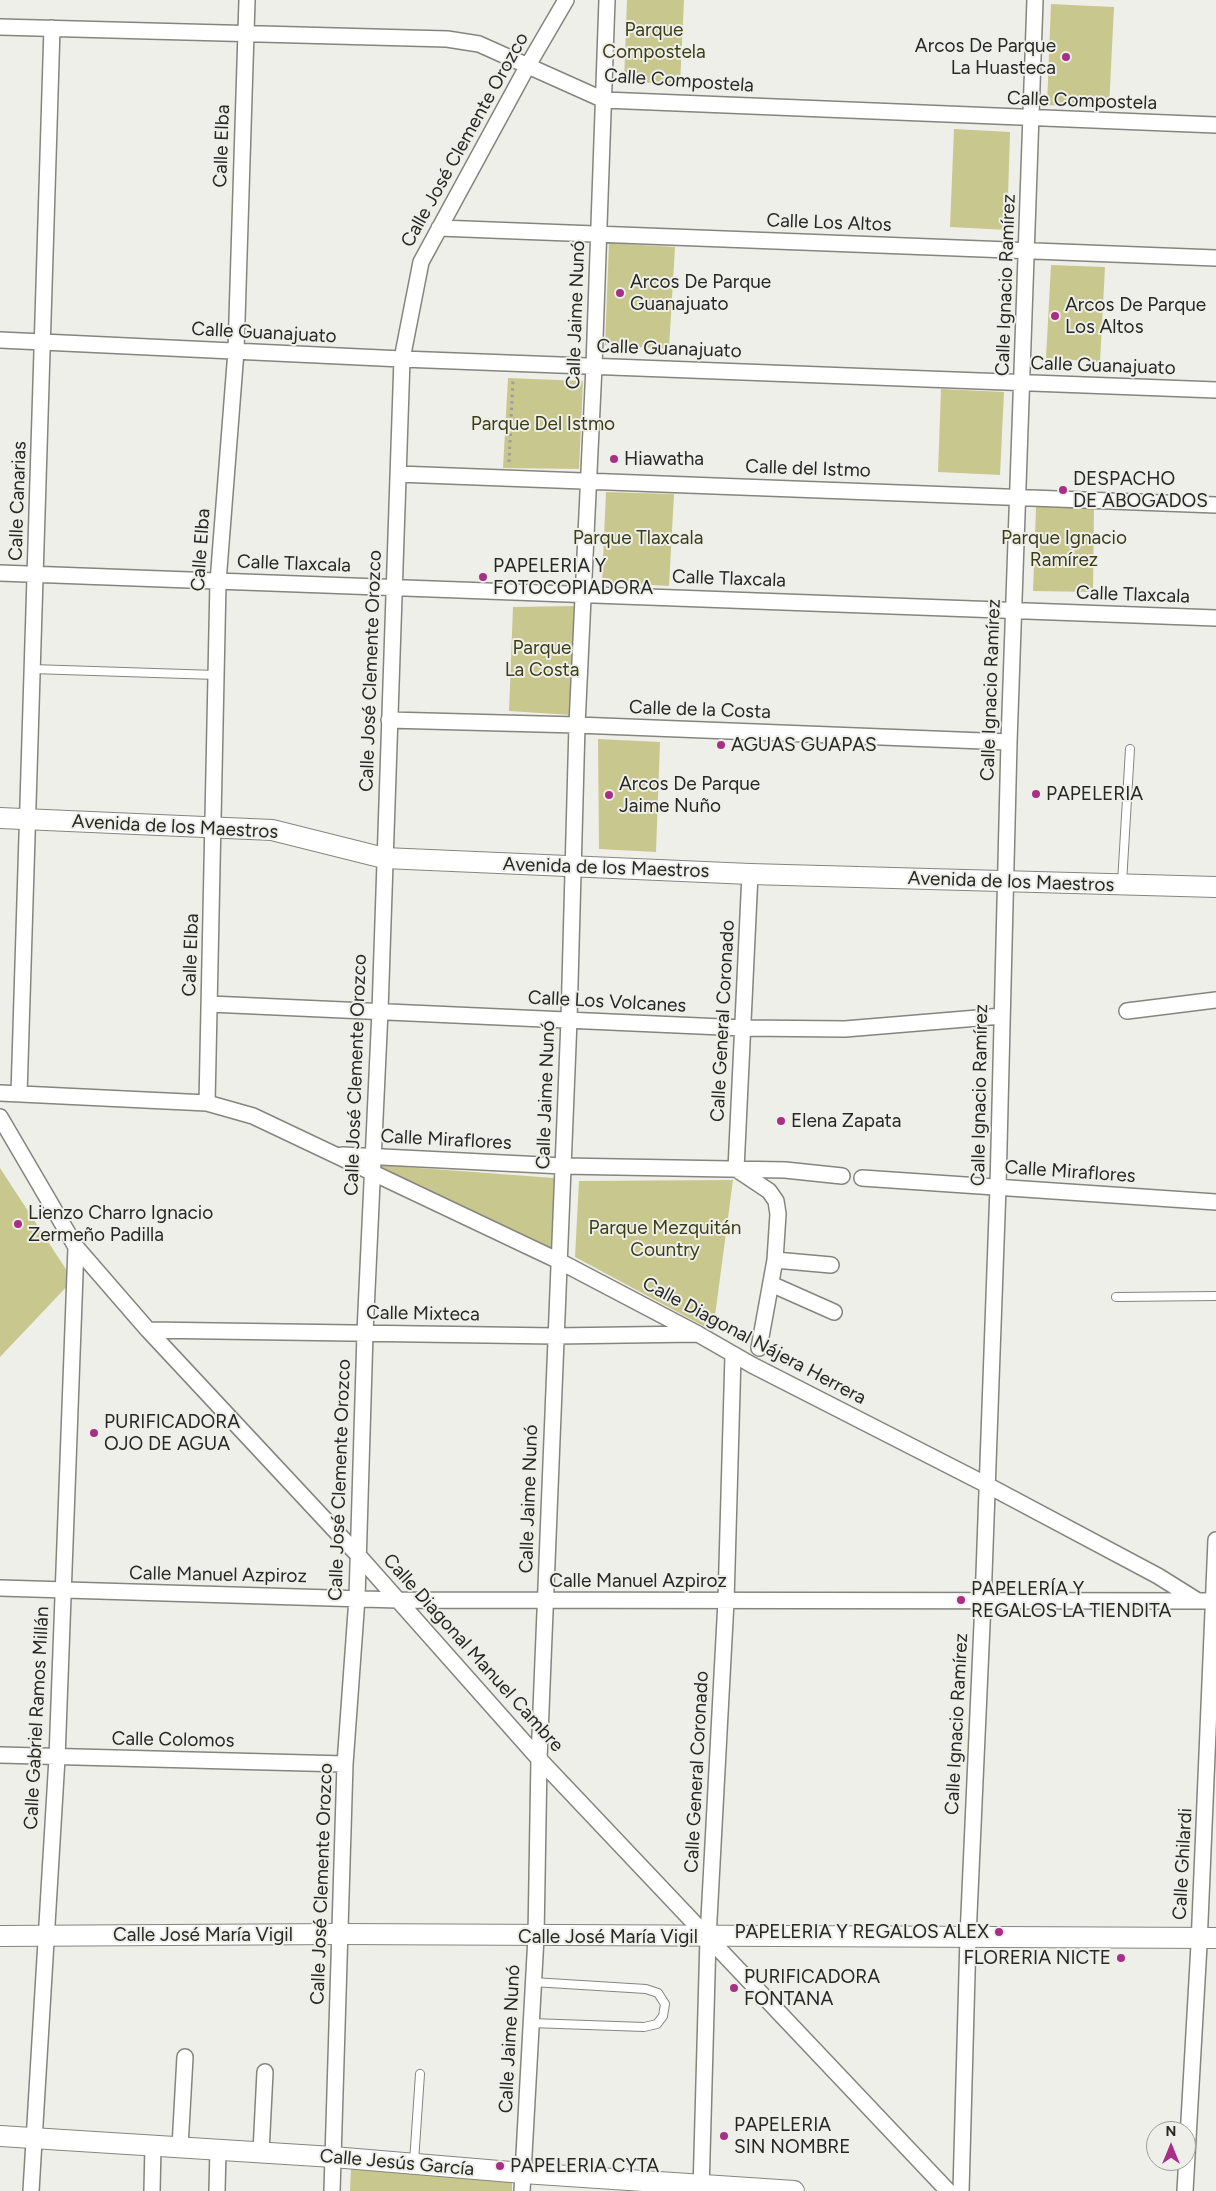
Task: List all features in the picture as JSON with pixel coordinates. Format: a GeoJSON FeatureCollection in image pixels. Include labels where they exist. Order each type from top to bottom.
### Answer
{"type":"FeatureCollection","features":[{"type":"Feature","properties":{"kind":"street","name":"Calle Elba"},"geometry":{"type":"LineString","coordinates":[[207,1103],[218,582],[236,351],[247,0]]}},
{"type":"Feature","properties":{"kind":"street","name":"Calle José Clemente Orozco"},"geometry":{"type":"LineString","coordinates":[[332,2191],[345,1764],[357,1598],[364,1333],[380,1011],[402,359],[420,262],[566,0]]}},
{"type":"Feature","properties":{"kind":"street","name":"Calle Jaime Nunó"},"geometry":{"type":"LineString","coordinates":[[523,2182],[536,1937],[539,1759],[569,1020],[577,725],[594,366],[607,0]]}},
{"type":"Feature","properties":{"kind":"street","name":"Calle Ignacio Ramírez"},"geometry":{"type":"LineString","coordinates":[[961,2191],[968,1937],[983,1602],[998,1188],[1009,742],[1035,0]]}},
{"type":"Feature","properties":{"kind":"street","name":"Calle Compostela"},"geometry":{"type":"LineString","coordinates":[[0,27],[447,39],[479,44],[604,100],[1216,126]]}},
{"type":"Feature","properties":{"kind":"street","name":"Calle Canarias"},"geometry":{"type":"LineString","coordinates":[[19,1094],[52,28]]}},
{"type":"Feature","properties":{"kind":"street","name":"Calle Los Altos"},"geometry":{"type":"LineString","coordinates":[[440,228],[1216,258]]}},
{"type":"Feature","properties":{"kind":"street","name":"Calle Guanajuato"},"geometry":{"type":"LineString","coordinates":[[0,340],[402,359],[1216,390]]}},
{"type":"Feature","properties":{"kind":"street","name":"Calle del Istmo"},"geometry":{"type":"LineString","coordinates":[[398,474],[1216,505]]}},
{"type":"Feature","properties":{"kind":"street","name":"Calle Tlaxcala"},"geometry":{"type":"LineString","coordinates":[[0,573],[1216,618]]}},
{"type":"Feature","properties":{"kind":"street","name":"Calle de la Costa"},"geometry":{"type":"LineString","coordinates":[[389,720],[577,725],[1009,742]]}},
{"type":"Feature","properties":{"kind":"street","name":"Avenida de los Maestros"},"geometry":{"type":"LineString","coordinates":[[0,818],[272,830],[384,858],[750,874],[1216,887]]}},
{"type":"Feature","properties":{"kind":"street","name":"Calle General Coronado"},"geometry":{"type":"LineString","coordinates":[[736,1169],[750,874]]}},
{"type":"Feature","properties":{"kind":"street"},"geometry":{"type":"LineString","coordinates":[[1127,1012],[1216,1000]]}},
{"type":"Feature","properties":{"kind":"street","name":"Calle Los Volcanes"},"geometry":{"type":"LineString","coordinates":[[210,1004],[744,1028],[845,1029],[1002,1016]]}},
{"type":"Feature","properties":{"kind":"street","name":"Calle Diagonal Nájera Herrera"},"geometry":{"type":"LineString","coordinates":[[0,1093],[207,1103],[253,1116],[559,1261],[698,1334],[732,1355],[987,1485],[1158,1576],[1198,1601]]}},
{"type":"Feature","properties":{"kind":"street","name":"Calle Diagonal Manuel Cambre"},"geometry":{"type":"LineString","coordinates":[[0,1117],[76,1247],[148,1330],[358,1555],[539,1759],[948,2191]]}},
{"type":"Feature","properties":{"kind":"street","name":"Calle Miraflores"},"geometry":{"type":"LineString","coordinates":[[335,1154],[563,1166],[785,1170],[842,1176]]}},
{"type":"Feature","properties":{"kind":"street"},"geometry":{"type":"LineString","coordinates":[[736,1169],[769,1191],[776,1201],[778,1214],[771,1284],[759,1348]]}},
{"type":"Feature","properties":{"kind":"street","name":"Calle Miraflores"},"geometry":{"type":"LineString","coordinates":[[862,1178],[1216,1202]]}},
{"type":"Feature","properties":{"kind":"street","name":"Calle Gabriel Ramos Millán"},"geometry":{"type":"LineString","coordinates":[[31,2191],[44,1937],[57,1758],[76,1247]]}},
{"type":"Feature","properties":{"kind":"street"},"geometry":{"type":"LineString","coordinates":[[774,1260],[831,1265]]}},
{"type":"Feature","properties":{"kind":"street"},"geometry":{"type":"LineString","coordinates":[[771,1284],[834,1312]]}},
{"type":"Feature","properties":{"kind":"street","name":"Calle Mixteca"},"geometry":{"type":"LineString","coordinates":[[148,1330],[555,1336],[698,1334]]}},
{"type":"Feature","properties":{"kind":"street","name":"Calle General Coronado"},"geometry":{"type":"LineString","coordinates":[[710,2188],[708,1938],[726,1601],[732,1355]]}},
{"type":"Feature","properties":{"kind":"street","name":"Calle Ghilardi"},"geometry":{"type":"LineString","coordinates":[[1185,2191],[1208,1938],[1216,1540]]}},
{"type":"Feature","properties":{"kind":"street","name":"Calle Manuel Azpiroz"},"geometry":{"type":"LineString","coordinates":[[0,1588],[397,1600],[1215,1601]]}},
{"type":"Feature","properties":{"kind":"street","name":"Calle Colomos"},"geometry":{"type":"LineString","coordinates":[[0,1755],[57,1758],[345,1764]]}},
{"type":"Feature","properties":{"kind":"street","name":"Calle José María Vigil"},"geometry":{"type":"LineString","coordinates":[[0,1936],[341,1934],[708,1938],[1208,1938]]}},
{"type":"Feature","properties":{"kind":"street"},"geometry":{"type":"LineString","coordinates":[[180,2147],[185,2057]]}},
{"type":"Feature","properties":{"kind":"street"},"geometry":{"type":"LineString","coordinates":[[261,2152],[264,2072]]}},
{"type":"Feature","properties":{"kind":"street","name":"Calle Jesús García"},"geometry":{"type":"LineString","coordinates":[[0,2136],[261,2152],[414,2164],[523,2182],[794,2191]]}},
{"type":"Feature","properties":{"kind":"street"},"geometry":{"type":"LineString","coordinates":[[152,2191],[153,2145]]}},
{"type":"Feature","properties":{"kind":"street"},"geometry":{"type":"LineString","coordinates":[[217,2191],[218,2150]]}},
{"type":"Feature","properties":{"kind":"lane"},"geometry":{"type":"LineString","coordinates":[[32,669],[216,675]]}},
{"type":"Feature","properties":{"kind":"lane"},"geometry":{"type":"LineString","coordinates":[[1122,885],[1130,749]]}},
{"type":"Feature","properties":{"kind":"lane"},"geometry":{"type":"LineString","coordinates":[[1116,1298],[1216,1296]]}},
{"type":"Feature","properties":{"kind":"lane"},"geometry":{"type":"LineString","coordinates":[[531,2023],[644,2027],[657,2024],[663,2016],[665,2004],[658,1993],[646,1989],[533,1982]]}},
{"type":"Feature","properties":{"kind":"lane"},"geometry":{"type":"LineString","coordinates":[[414,2164],[420,2074]]}},
{"type":"Feature","properties":{"kind":"path"},"geometry":{"type":"LineString","coordinates":[[509,478],[514,363]]}},
{"type":"Feature","properties":{"kind":"green space","name":"Parque Compostela"},"geometry":{"type":"Polygon","coordinates":[[[627,0],[684,0],[680,84],[624,82],[627,0]]]}},
{"type":"Feature","properties":{"kind":"green space"},"geometry":{"type":"Polygon","coordinates":[[[1051,4],[1114,7],[1109,108],[1047,105],[1051,4]]]}},
{"type":"Feature","properties":{"kind":"green space"},"geometry":{"type":"Polygon","coordinates":[[[954,129],[1010,132],[1007,230],[950,227],[954,129]]]}},
{"type":"Feature","properties":{"kind":"green space"},"geometry":{"type":"Polygon","coordinates":[[[609,243],[675,247],[669,349],[605,345],[609,243]]]}},
{"type":"Feature","properties":{"kind":"green space"},"geometry":{"type":"Polygon","coordinates":[[[1051,265],[1105,267],[1100,362],[1046,358],[1051,265]]]}},
{"type":"Feature","properties":{"kind":"green space","name":"Parque Del Istmo"},"geometry":{"type":"Polygon","coordinates":[[[508,378],[583,381],[579,469],[503,468],[508,378]]]}},
{"type":"Feature","properties":{"kind":"green space"},"geometry":{"type":"Polygon","coordinates":[[[941,389],[1004,392],[1000,475],[938,472],[941,389]]]}},
{"type":"Feature","properties":{"kind":"green space","name":"Parque Tlaxcala"},"geometry":{"type":"Polygon","coordinates":[[[606,492],[674,494],[669,586],[602,582],[606,492]]]}},
{"type":"Feature","properties":{"kind":"green space","name":"Parque Ignacio Ramírez"},"geometry":{"type":"Polygon","coordinates":[[[1036,507],[1094,508],[1093,592],[1033,591],[1036,507]]]}},
{"type":"Feature","properties":{"kind":"green space","name":"Parque La Costa"},"geometry":{"type":"Polygon","coordinates":[[[574,606],[571,715],[509,711],[513,607],[574,606]]]}},
{"type":"Feature","properties":{"kind":"green space"},"geometry":{"type":"Polygon","coordinates":[[[598,739],[660,742],[656,852],[599,849],[598,739]]]}},
{"type":"Feature","properties":{"kind":"green space","name":"Parque Mezquitán Country"},"geometry":{"type":"Polygon","coordinates":[[[379,1165],[554,1178],[552,1250],[378,1172],[379,1165]]]}},
{"type":"Feature","properties":{"kind":"green space","name":"Lienzo Charro Ignacio Zermeño Padilla"},"geometry":{"type":"Polygon","coordinates":[[[0,1168],[73,1280],[0,1357],[0,1168]]]}},
{"type":"Feature","properties":{"kind":"green space","name":"Parque Mezquitán Country"},"geometry":{"type":"Polygon","coordinates":[[[733,1180],[713,1331],[575,1257],[579,1181],[733,1180]]]}},
{"type":"Feature","properties":{"kind":"green space"},"geometry":{"type":"Polygon","coordinates":[[[351,2168],[512,2182],[512,2191],[350,2191],[351,2168]]]}},
{"type":"Feature","properties":{"kind":"place","name":"Arcos De Parque La Huasteca"},"geometry":{"type":"Point","coordinates":[1066,57]}},
{"type":"Feature","properties":{"kind":"place","name":"Arcos De Parque Guanajuato"},"geometry":{"type":"Point","coordinates":[620,293]}},
{"type":"Feature","properties":{"kind":"place","name":"Arcos De Parque Los Altos"},"geometry":{"type":"Point","coordinates":[1055,316]}},
{"type":"Feature","properties":{"kind":"place","name":"Hiawatha"},"geometry":{"type":"Point","coordinates":[614,459]}},
{"type":"Feature","properties":{"kind":"place","name":"DESPACHO DE ABOGADOS"},"geometry":{"type":"Point","coordinates":[1063,490]}},
{"type":"Feature","properties":{"kind":"place","name":"PAPELERIA Y FOTOCOPIADORA"},"geometry":{"type":"Point","coordinates":[483,577]}},
{"type":"Feature","properties":{"kind":"place","name":"AGUAS GUAPAS"},"geometry":{"type":"Point","coordinates":[721,745]}},
{"type":"Feature","properties":{"kind":"place","name":"PAPELERIA"},"geometry":{"type":"Point","coordinates":[1036,794]}},
{"type":"Feature","properties":{"kind":"place","name":"Arcos De Parque Jaime Nuño"},"geometry":{"type":"Point","coordinates":[609,795]}},
{"type":"Feature","properties":{"kind":"place","name":"Elena Zapata"},"geometry":{"type":"Point","coordinates":[781,1121]}},
{"type":"Feature","properties":{"kind":"place","name":"Lienzo Charro Ignacio Zermeño Padilla"},"geometry":{"type":"Point","coordinates":[18,1224]}},
{"type":"Feature","properties":{"kind":"place","name":"PURIFICADORA OJO DE AGUA"},"geometry":{"type":"Point","coordinates":[94,1433]}},
{"type":"Feature","properties":{"kind":"place","name":"PAPELERÍA Y REGALOS LA TIENDITA"},"geometry":{"type":"Point","coordinates":[961,1600]}},
{"type":"Feature","properties":{"kind":"place","name":"PAPELERIA Y REGALOS ALEX"},"geometry":{"type":"Point","coordinates":[999,1932]}},
{"type":"Feature","properties":{"kind":"place","name":"FLORERIA NICTE"},"geometry":{"type":"Point","coordinates":[1121,1958]}},
{"type":"Feature","properties":{"kind":"place","name":"PURIFICADORA FONTANA"},"geometry":{"type":"Point","coordinates":[734,1988]}},
{"type":"Feature","properties":{"kind":"place","name":"PAPELERIA SIN NOMBRE"},"geometry":{"type":"Point","coordinates":[724,2136]}},
{"type":"Feature","properties":{"kind":"place","name":"PAPELERIA CYTA"},"geometry":{"type":"Point","coordinates":[500,2166]}}]}
